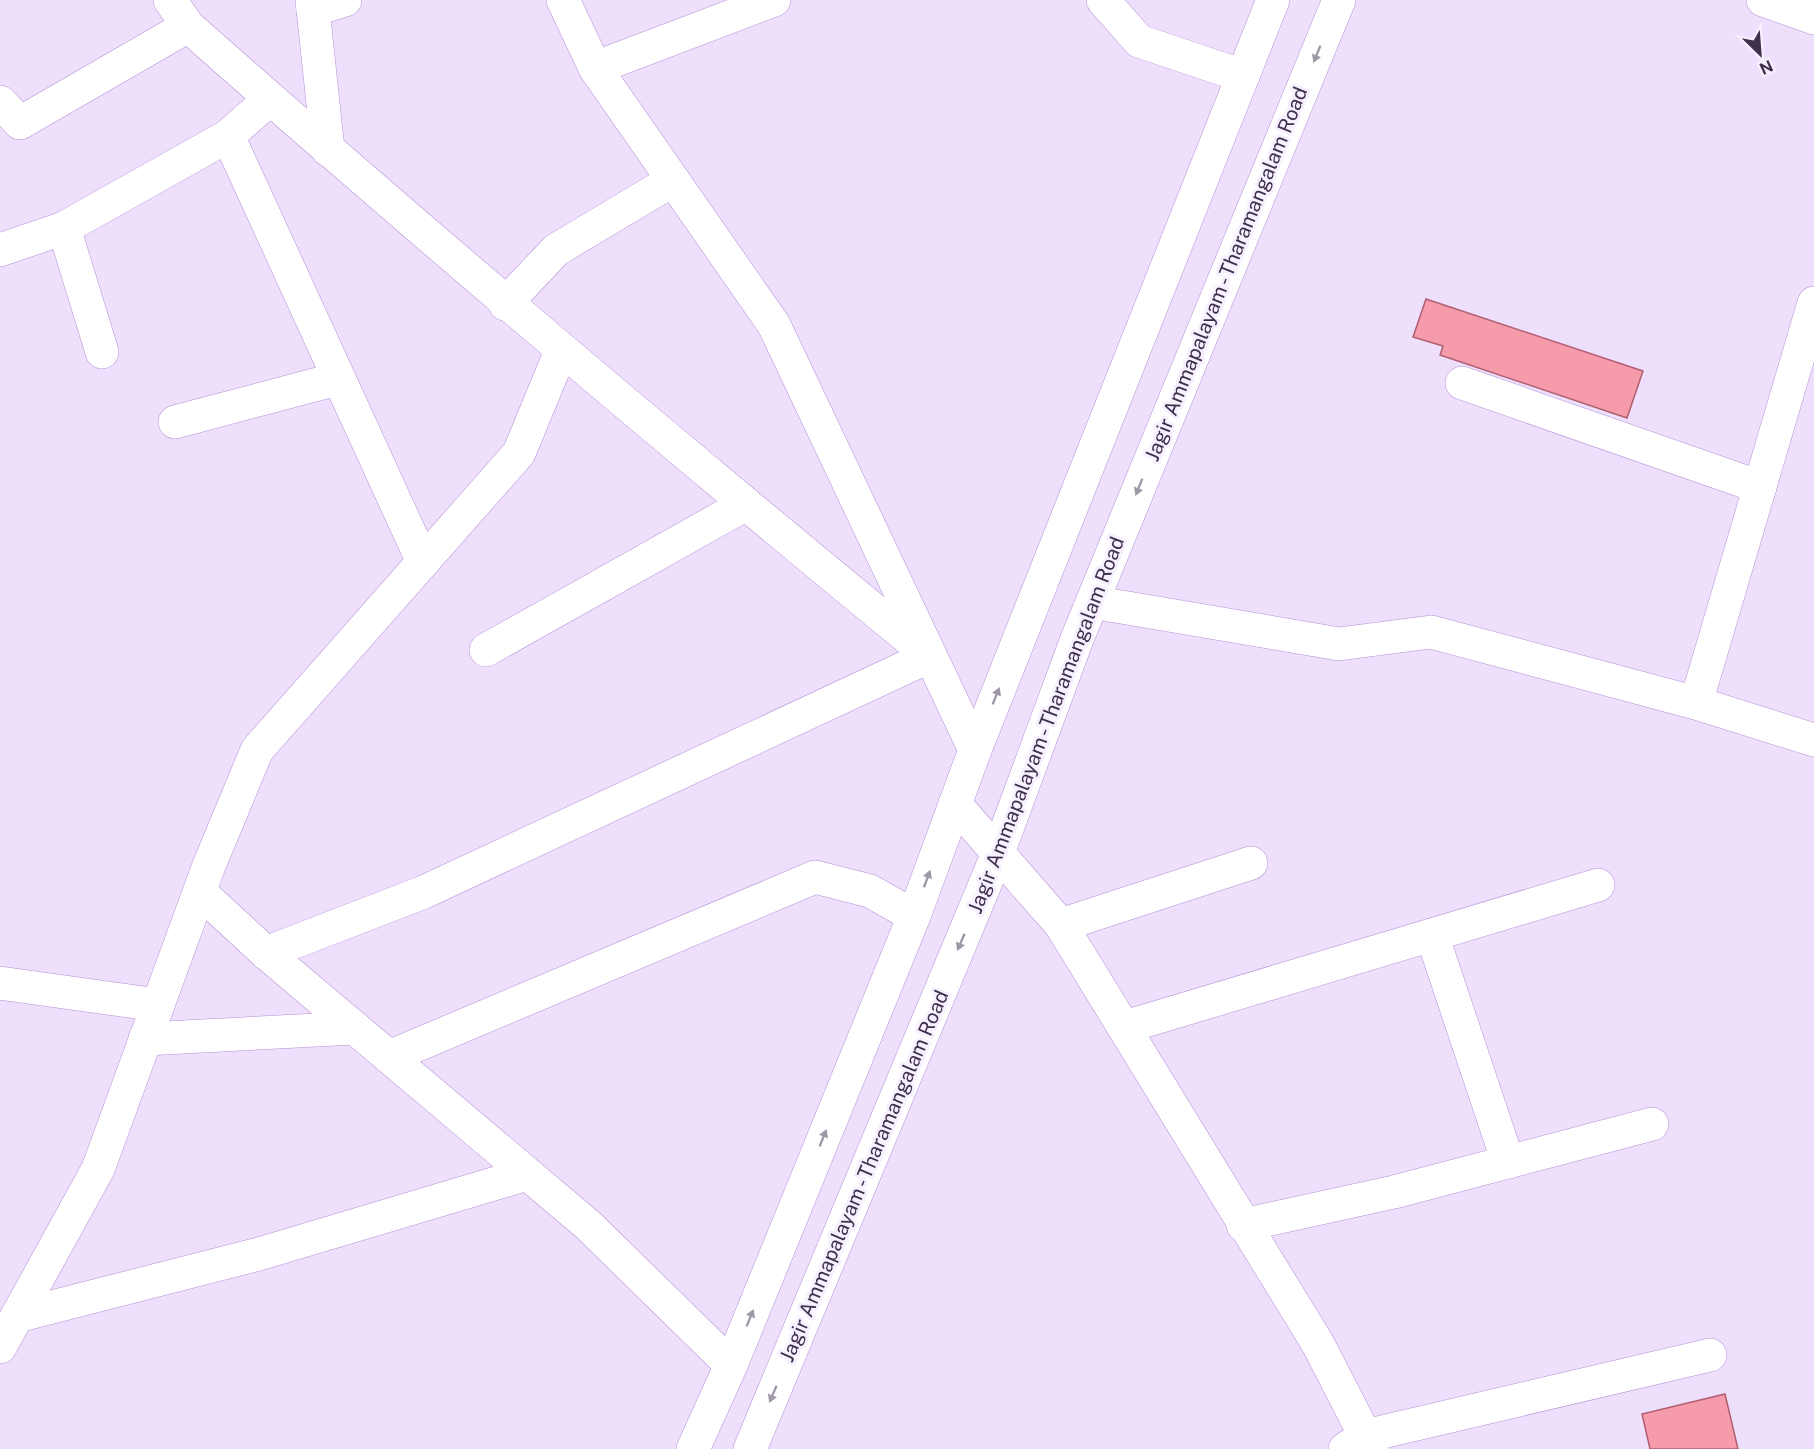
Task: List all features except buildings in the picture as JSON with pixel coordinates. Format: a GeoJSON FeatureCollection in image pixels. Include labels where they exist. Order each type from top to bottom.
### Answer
{"type":"FeatureCollection","features":[{"type":"Feature","properties":{"kind":"street"},"geometry":{"type":"LineString","coordinates":[[328,150],[313,5],[345,0]]}},
{"type":"Feature","properties":{"kind":"street"},"geometry":{"type":"LineString","coordinates":[[563,0],[595,68],[774,325],[975,750]]}},
{"type":"Feature","properties":{"kind":"street"},"geometry":{"type":"LineString","coordinates":[[595,68],[774,0]]}},
{"type":"Feature","properties":{"kind":"street"},"geometry":{"type":"LineString","coordinates":[[1103,0],[1139,41],[1243,76]]}},
{"type":"Feature","properties":{"kind":"street"},"geometry":{"type":"LineString","coordinates":[[693,1449],[731,1365],[914,916],[975,750],[1273,0]]}},
{"type":"Feature","properties":{"kind":"street","name":"Jagir Ammapalayam - Tharamangalam Road"},"geometry":{"type":"LineString","coordinates":[[750,1449],[998,853],[1092,602],[1339,0]]}},
{"type":"Feature","properties":{"kind":"street"},"geometry":{"type":"LineString","coordinates":[[1763,0],[1814,18]]}},
{"type":"Feature","properties":{"kind":"street"},"geometry":{"type":"LineString","coordinates":[[0,102],[20,123],[179,13],[270,99],[505,304],[930,656]]}},
{"type":"Feature","properties":{"kind":"street"},"geometry":{"type":"LineString","coordinates":[[0,250],[64,228],[228,136],[270,99]]}},
{"type":"Feature","properties":{"kind":"street"},"geometry":{"type":"LineString","coordinates":[[228,136],[337,379],[423,562]]}},
{"type":"Feature","properties":{"kind":"street"},"geometry":{"type":"LineString","coordinates":[[505,304],[556,250],[673,180]]}},
{"type":"Feature","properties":{"kind":"street"},"geometry":{"type":"LineString","coordinates":[[64,228],[102,352]]}},
{"type":"Feature","properties":{"kind":"street"},"geometry":{"type":"LineString","coordinates":[[1696,702],[1813,307]]}},
{"type":"Feature","properties":{"kind":"street"},"geometry":{"type":"LineString","coordinates":[[0,1347],[98,1169],[200,892],[257,750],[519,453],[561,351]]}},
{"type":"Feature","properties":{"kind":"street"},"geometry":{"type":"LineString","coordinates":[[175,422],[337,379]]}},
{"type":"Feature","properties":{"kind":"street"},"geometry":{"type":"LineString","coordinates":[[1462,383],[1760,487]]}},
{"type":"Feature","properties":{"kind":"street"},"geometry":{"type":"LineString","coordinates":[[486,650],[746,504]]}},
{"type":"Feature","properties":{"kind":"street"},"geometry":{"type":"LineString","coordinates":[[1092,602],[1339,644],[1431,632],[1696,702],[1814,740]]}},
{"type":"Feature","properties":{"kind":"street"},"geometry":{"type":"LineString","coordinates":[[266,954],[424,892],[930,656]]}},
{"type":"Feature","properties":{"kind":"street"},"geometry":{"type":"LineString","coordinates":[[955,804],[1061,925],[1318,1344],[1361,1445],[1710,1355]]}},
{"type":"Feature","properties":{"kind":"street"},"geometry":{"type":"LineString","coordinates":[[1061,925],[1251,863]]}},
{"type":"Feature","properties":{"kind":"street"},"geometry":{"type":"LineString","coordinates":[[389,1057],[815,877],[870,891],[914,916]]}},
{"type":"Feature","properties":{"kind":"street"},"geometry":{"type":"LineString","coordinates":[[1125,1027],[1599,885]]}},
{"type":"Feature","properties":{"kind":"street"},"geometry":{"type":"LineString","coordinates":[[200,892],[266,954],[588,1225],[731,1365]]}},
{"type":"Feature","properties":{"kind":"street"},"geometry":{"type":"LineString","coordinates":[[1432,935],[1508,1162]]}},
{"type":"Feature","properties":{"kind":"street"},"geometry":{"type":"LineString","coordinates":[[0,983],[158,1005]]}},
{"type":"Feature","properties":{"kind":"street"},"geometry":{"type":"LineString","coordinates":[[145,1039],[253,1036],[355,1028]]}},
{"type":"Feature","properties":{"kind":"street"},"geometry":{"type":"LineString","coordinates":[[1243,1225],[1394,1192],[1652,1124]]}},
{"type":"Feature","properties":{"kind":"street"},"geometry":{"type":"LineString","coordinates":[[17,1316],[259,1254],[527,1174]]}}]}
